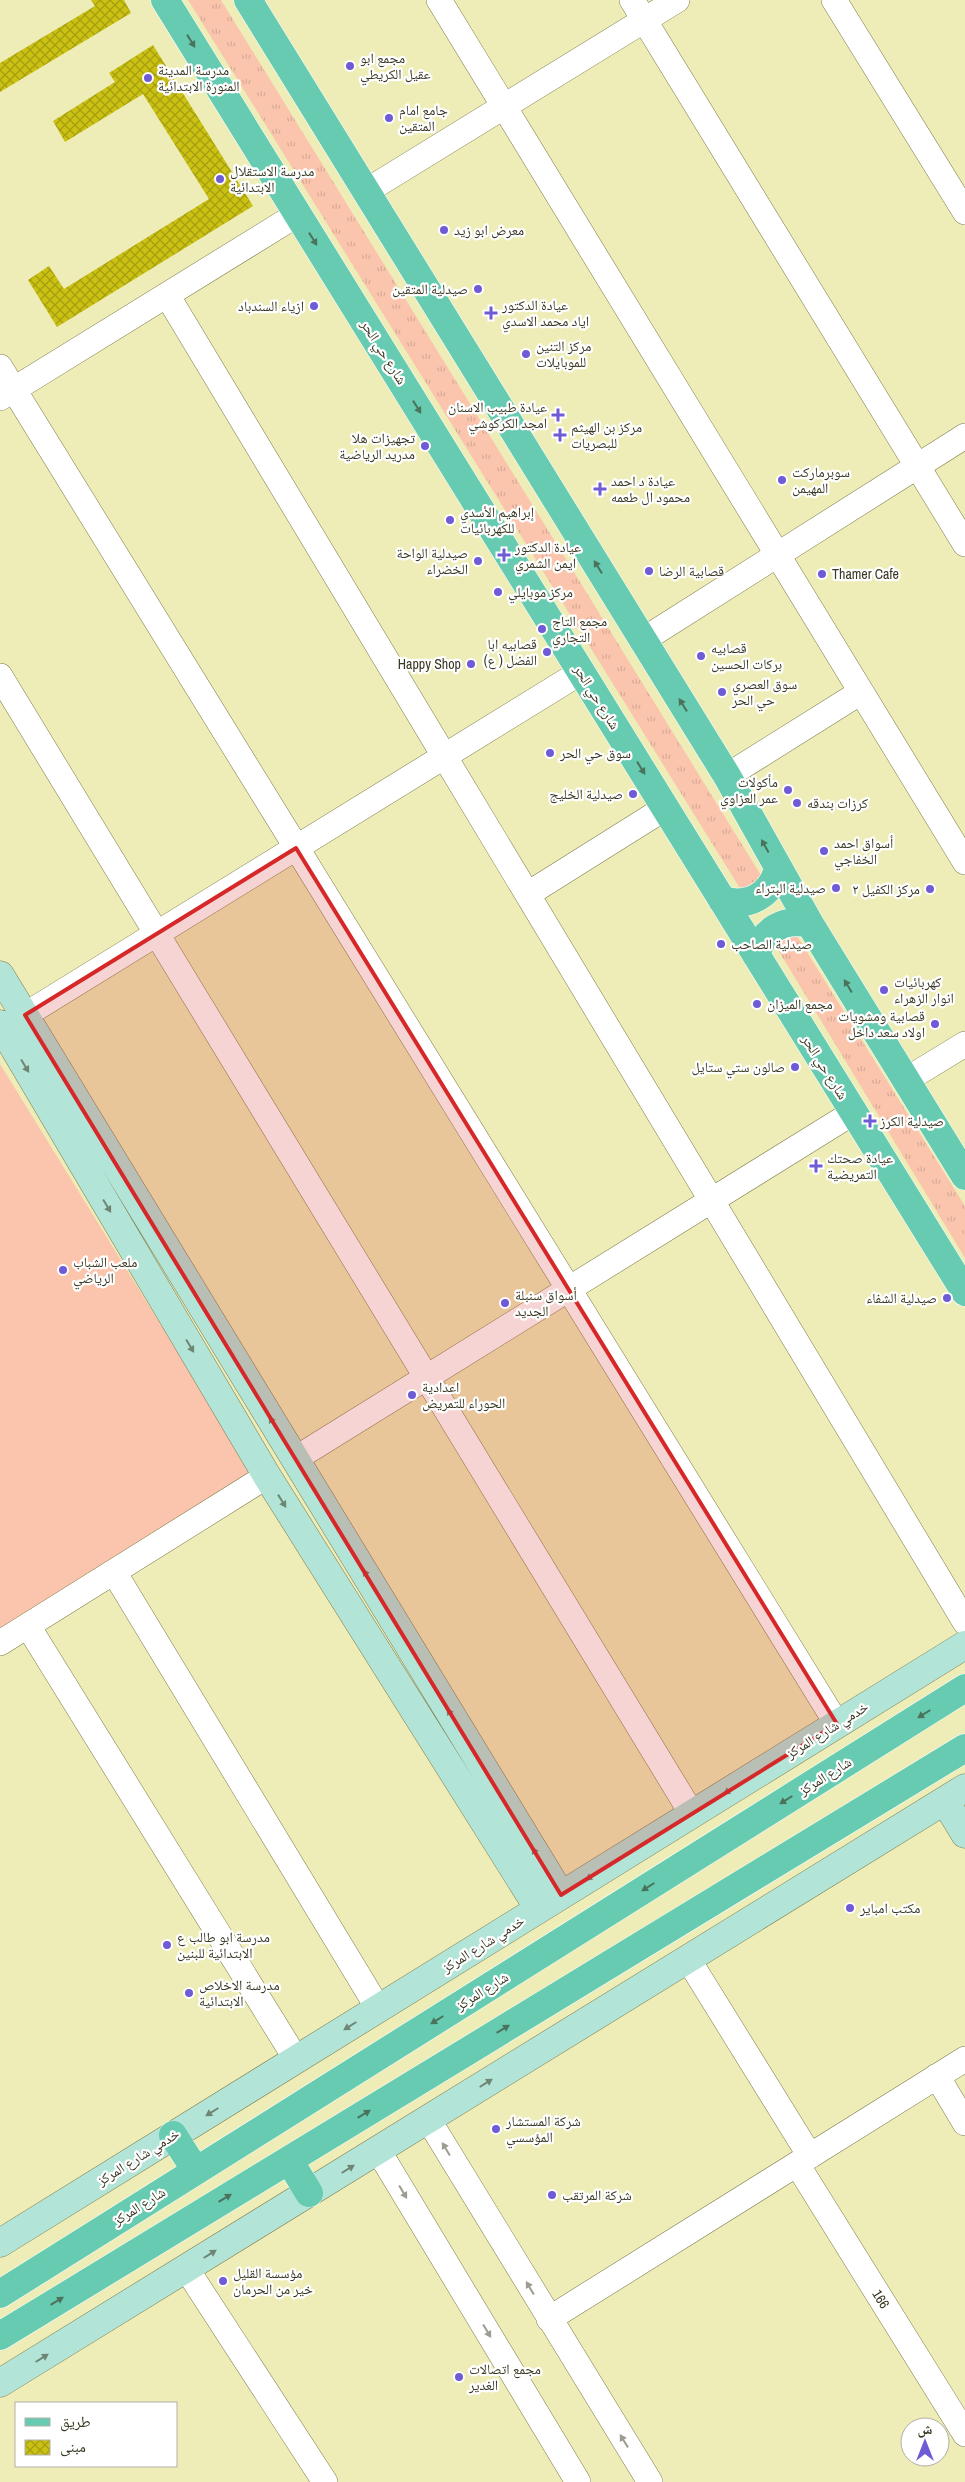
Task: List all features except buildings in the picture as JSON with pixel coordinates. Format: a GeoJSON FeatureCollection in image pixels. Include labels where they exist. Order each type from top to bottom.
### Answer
{"type":"FeatureCollection","features":[{"type":"Feature","properties":{"kind":"main road","name":"شارع حي الحر"},"geometry":{"type":"LineString","coordinates":[[165,0],[965,1292]]}},
{"type":"Feature","properties":{"kind":"main road"},"geometry":{"type":"LineString","coordinates":[[248,0],[727,776],[810,924],[965,1176]]}},
{"type":"Feature","properties":{"kind":"main road"},"geometry":{"type":"LineString","coordinates":[[722,900],[746,902],[761,896],[773,884],[778,869]]}},
{"type":"Feature","properties":{"kind":"main road"},"geometry":{"type":"LineString","coordinates":[[756,955],[763,939],[776,927],[793,921],[810,924]]}},
{"type":"Feature","properties":{"kind":"main road","name":"شارع المركز"},"geometry":{"type":"LineString","coordinates":[[0,2294],[965,1688]]}},
{"type":"Feature","properties":{"kind":"main road"},"geometry":{"type":"LineString","coordinates":[[0,2336],[965,1748]]}},
{"type":"Feature","properties":{"kind":"main road"},"geometry":{"type":"LineString","coordinates":[[173,2136],[196,2171]]}},
{"type":"Feature","properties":{"kind":"main road"},"geometry":{"type":"LineString","coordinates":[[289,2160],[309,2193]]}},
{"type":"Feature","properties":{"kind":"street"},"geometry":{"type":"LineString","coordinates":[[439,0],[965,862]]}},
{"type":"Feature","properties":{"kind":"street"},"geometry":{"type":"LineString","coordinates":[[365,192],[504,106],[638,10],[677,0]]}},
{"type":"Feature","properties":{"kind":"street"},"geometry":{"type":"LineString","coordinates":[[834,0],[965,212]]}},
{"type":"Feature","properties":{"kind":"street"},"geometry":{"type":"LineString","coordinates":[[638,10],[965,544]]}},
{"type":"Feature","properties":{"kind":"street"},"geometry":{"type":"LineString","coordinates":[[7,394],[298,214]]}},
{"type":"Feature","properties":{"kind":"street"},"geometry":{"type":"LineString","coordinates":[[167,295],[965,1622]]}},
{"type":"Feature","properties":{"kind":"street"},"geometry":{"type":"LineString","coordinates":[[0,367],[7,394],[296,848],[837,1724]]}},
{"type":"Feature","properties":{"kind":"street"},"geometry":{"type":"LineString","coordinates":[[643,640],[965,436]]}},
{"type":"Feature","properties":{"kind":"street"},"geometry":{"type":"LineString","coordinates":[[25,1016],[581,672]]}},
{"type":"Feature","properties":{"kind":"street"},"geometry":{"type":"LineString","coordinates":[[0,676],[692,1814]]}},
{"type":"Feature","properties":{"kind":"street"},"geometry":{"type":"LineString","coordinates":[[727,776],[861,692]]}},
{"type":"Feature","properties":{"kind":"street"},"geometry":{"type":"LineString","coordinates":[[528,894],[665,808]]}},
{"type":"Feature","properties":{"kind":"street"},"geometry":{"type":"LineString","coordinates":[[0,975],[295,1459],[550,1902]]}},
{"type":"Feature","properties":{"kind":"street"},"geometry":{"type":"LineString","coordinates":[[0,1024],[267,1476],[550,1902]]}},
{"type":"Feature","properties":{"kind":"street"},"geometry":{"type":"LineString","coordinates":[[906,1080],[965,1044]]}},
{"type":"Feature","properties":{"kind":"street"},"geometry":{"type":"LineString","coordinates":[[295,1459],[854,1112]]}},
{"type":"Feature","properties":{"kind":"street"},"geometry":{"type":"LineString","coordinates":[[0,1642],[267,1476]]}},
{"type":"Feature","properties":{"kind":"street"},"geometry":{"type":"LineString","coordinates":[[114,1572],[378,2008]]}},
{"type":"Feature","properties":{"kind":"street"},"geometry":{"type":"LineString","coordinates":[[28,1626],[296,2059]]}},
{"type":"Feature","properties":{"kind":"street","name":"خدمي شارع المركز"},"geometry":{"type":"LineString","coordinates":[[0,2242],[965,1645]]}},
{"type":"Feature","properties":{"kind":"street"},"geometry":{"type":"LineString","coordinates":[[0,2383],[955,1794],[965,1834]]}},
{"type":"Feature","properties":{"kind":"street","name":"166"},"geometry":{"type":"LineString","coordinates":[[688,1959],[803,2160],[965,2434]]}},
{"type":"Feature","properties":{"kind":"street"},"geometry":{"type":"LineString","coordinates":[[548,2319],[965,2059]]}},
{"type":"Feature","properties":{"kind":"street"},"geometry":{"type":"LineString","coordinates":[[938,2076],[965,2123]]}},
{"type":"Feature","properties":{"kind":"street"},"geometry":{"type":"LineString","coordinates":[[428,2119],[548,2319],[650,2482]]}},
{"type":"Feature","properties":{"kind":"street"},"geometry":{"type":"LineString","coordinates":[[378,2150],[578,2482]]}},
{"type":"Feature","properties":{"kind":"street"},"geometry":{"type":"LineString","coordinates":[[186,2268],[325,2482]]}},
{"type":"Feature","properties":{"kind":"highlighted area"},"geometry":{"type":"Polygon","coordinates":[[[296,848],[837,1724],[561,1895],[25,1015],[296,848]]]}},
{"type":"Feature","properties":{"kind":"green space"},"geometry":{"type":"Polygon","coordinates":[[[188,0],[221,0],[762,877],[741,890],[188,0]]]}},
{"type":"Feature","properties":{"kind":"green space"},"geometry":{"type":"Polygon","coordinates":[[[792,928],[965,1206],[965,1258],[772,940],[792,928]]]}},
{"type":"Feature","properties":{"kind":"green space","name":"ملعب الشباب الرياضي"},"geometry":{"type":"Polygon","coordinates":[[[0,1064],[254,1476],[0,1632],[0,1064]]]}},
{"type":"Feature","properties":{"kind":"place","name":"مجمع ابو عقيل الكريطي"},"geometry":{"type":"Point","coordinates":[350,66]}},
{"type":"Feature","properties":{"kind":"place","name":"مدرسة المدينة المنورة الابتدائية"},"geometry":{"type":"Point","coordinates":[148,78]}},
{"type":"Feature","properties":{"kind":"place","name":"جامع امام المتقين"},"geometry":{"type":"Point","coordinates":[389,118]}},
{"type":"Feature","properties":{"kind":"place","name":"مدرسة الاستقلال الابتدائية"},"geometry":{"type":"Point","coordinates":[220,179]}},
{"type":"Feature","properties":{"kind":"place","name":"معرض ابو زيد"},"geometry":{"type":"Point","coordinates":[444,230]}},
{"type":"Feature","properties":{"kind":"place","name":"صيدلية المتقين"},"geometry":{"type":"Point","coordinates":[478,289]}},
{"type":"Feature","properties":{"kind":"place","name":"ازياء السندباد"},"geometry":{"type":"Point","coordinates":[314,306]}},
{"type":"Feature","properties":{"kind":"place","name":"عيادة الدكتور اياد محمد الاسدي"},"geometry":{"type":"Point","coordinates":[491,313]}},
{"type":"Feature","properties":{"kind":"place","name":"مركز التنين للموبايلات"},"geometry":{"type":"Point","coordinates":[526,354]}},
{"type":"Feature","properties":{"kind":"place","name":"عيادة طبيب الاسنان امجد الكركوشي"},"geometry":{"type":"Point","coordinates":[558,415]}},
{"type":"Feature","properties":{"kind":"place","name":"مركز بن الهيثم للبصريات"},"geometry":{"type":"Point","coordinates":[560,435]}},
{"type":"Feature","properties":{"kind":"place","name":"تجهيزات هلا مدريد الرياضية"},"geometry":{"type":"Point","coordinates":[425,446]}},
{"type":"Feature","properties":{"kind":"place","name":"سوبرماركت المهيمن"},"geometry":{"type":"Point","coordinates":[782,480]}},
{"type":"Feature","properties":{"kind":"place","name":"عيادة د احمد محمود ال طعمه"},"geometry":{"type":"Point","coordinates":[600,489]}},
{"type":"Feature","properties":{"kind":"place","name":"إبراهيم الأسدي للكهربائيات"},"geometry":{"type":"Point","coordinates":[450,520]}},
{"type":"Feature","properties":{"kind":"place","name":"عيادة الدكتور ايمن الشمري"},"geometry":{"type":"Point","coordinates":[504,555]}},
{"type":"Feature","properties":{"kind":"place","name":"صيدلية الواحة الخضراء"},"geometry":{"type":"Point","coordinates":[478,561]}},
{"type":"Feature","properties":{"kind":"place","name":"قصابية الرضا"},"geometry":{"type":"Point","coordinates":[649,571]}},
{"type":"Feature","properties":{"kind":"place","name":"Thamer Cafe"},"geometry":{"type":"Point","coordinates":[822,574]}},
{"type":"Feature","properties":{"kind":"place","name":"مركز موبايلي"},"geometry":{"type":"Point","coordinates":[498,592]}},
{"type":"Feature","properties":{"kind":"place","name":"مجمع التاج التجاري"},"geometry":{"type":"Point","coordinates":[542,629]}},
{"type":"Feature","properties":{"kind":"place","name":"قصابيه ابا الفضل ( ع)"},"geometry":{"type":"Point","coordinates":[547,652]}},
{"type":"Feature","properties":{"kind":"place","name":"قصابيه بركات الحسين"},"geometry":{"type":"Point","coordinates":[701,656]}},
{"type":"Feature","properties":{"kind":"place","name":"Happy Shop"},"geometry":{"type":"Point","coordinates":[471,664]}},
{"type":"Feature","properties":{"kind":"place","name":"سوق العصري حي الحر"},"geometry":{"type":"Point","coordinates":[722,692]}},
{"type":"Feature","properties":{"kind":"place","name":"سوق حي الحر"},"geometry":{"type":"Point","coordinates":[550,753]}},
{"type":"Feature","properties":{"kind":"place","name":"مأكولات عمر العزاوي"},"geometry":{"type":"Point","coordinates":[788,790]}},
{"type":"Feature","properties":{"kind":"place","name":"صيدلية الخليج"},"geometry":{"type":"Point","coordinates":[633,794]}},
{"type":"Feature","properties":{"kind":"place","name":"كرزات بندقه"},"geometry":{"type":"Point","coordinates":[797,803]}},
{"type":"Feature","properties":{"kind":"place","name":"أسواق احمد الخفاجي"},"geometry":{"type":"Point","coordinates":[824,851]}},
{"type":"Feature","properties":{"kind":"place","name":"صيدلية البتراء"},"geometry":{"type":"Point","coordinates":[836,888]}},
{"type":"Feature","properties":{"kind":"place","name":"مركز الكفيل ٢"},"geometry":{"type":"Point","coordinates":[930,889]}},
{"type":"Feature","properties":{"kind":"place","name":"صيدلية الصاحب"},"geometry":{"type":"Point","coordinates":[721,944]}},
{"type":"Feature","properties":{"kind":"place","name":"كهربائيات انوار الزهراء"},"geometry":{"type":"Point","coordinates":[884,990]}},
{"type":"Feature","properties":{"kind":"place","name":"مجمع الميزان"},"geometry":{"type":"Point","coordinates":[757,1004]}},
{"type":"Feature","properties":{"kind":"place","name":"قصابية ومشويات اولاد سعد داخل"},"geometry":{"type":"Point","coordinates":[935,1024]}},
{"type":"Feature","properties":{"kind":"place","name":"صالون ستي ستايل"},"geometry":{"type":"Point","coordinates":[795,1067]}},
{"type":"Feature","properties":{"kind":"place","name":"صيدلية الكرز"},"geometry":{"type":"Point","coordinates":[870,1121]}},
{"type":"Feature","properties":{"kind":"place","name":"عيادة صحتك التمريضية"},"geometry":{"type":"Point","coordinates":[816,1166]}},
{"type":"Feature","properties":{"kind":"place","name":"ملعب الشباب الرياضي"},"geometry":{"type":"Point","coordinates":[63,1270]}},
{"type":"Feature","properties":{"kind":"place","name":"صيدلية الشفاء"},"geometry":{"type":"Point","coordinates":[947,1298]}},
{"type":"Feature","properties":{"kind":"place","name":"أسواق سنبلة الجديد"},"geometry":{"type":"Point","coordinates":[505,1303]}},
{"type":"Feature","properties":{"kind":"place","name":"اعدادية الحوراء للتمريض"},"geometry":{"type":"Point","coordinates":[412,1395]}},
{"type":"Feature","properties":{"kind":"place","name":"مكتب امباير"},"geometry":{"type":"Point","coordinates":[850,1908]}},
{"type":"Feature","properties":{"kind":"place","name":"مدرسة ابو طالب ع الابتدائية للبنين"},"geometry":{"type":"Point","coordinates":[167,1945]}},
{"type":"Feature","properties":{"kind":"place","name":"مدرسة الاخلاص الابتدائية"},"geometry":{"type":"Point","coordinates":[189,1993]}},
{"type":"Feature","properties":{"kind":"place","name":"شركة المستشار المؤسسي"},"geometry":{"type":"Point","coordinates":[496,2129]}},
{"type":"Feature","properties":{"kind":"place","name":"شركة المرتقب"},"geometry":{"type":"Point","coordinates":[552,2195]}},
{"type":"Feature","properties":{"kind":"place","name":"مؤسسة القليل خير من الحرمان"},"geometry":{"type":"Point","coordinates":[223,2281]}},
{"type":"Feature","properties":{"kind":"place","name":"مجمع اتصالات الغدير"},"geometry":{"type":"Point","coordinates":[459,2377]}}]}
